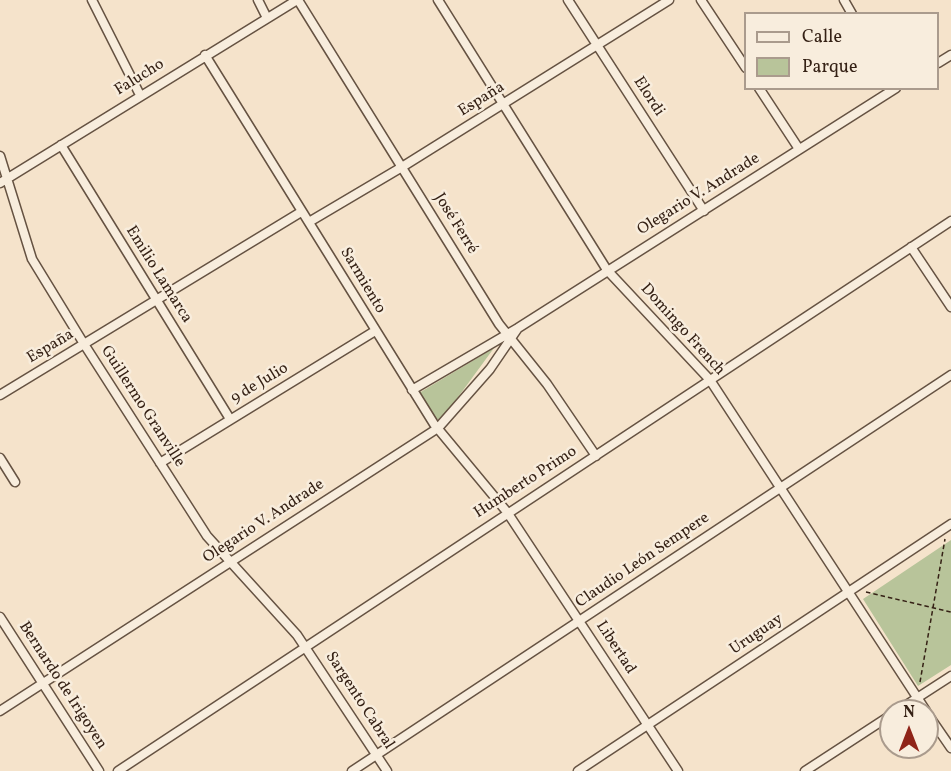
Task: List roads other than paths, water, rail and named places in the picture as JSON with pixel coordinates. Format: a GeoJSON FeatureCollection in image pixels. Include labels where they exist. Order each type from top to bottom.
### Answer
{"type":"FeatureCollection","features":[{"type":"Feature","properties":{"kind":"street"},"geometry":{"type":"LineString","coordinates":[[92,0],[140,95]]}},
{"type":"Feature","properties":{"kind":"street"},"geometry":{"type":"LineString","coordinates":[[258,0],[267,18]]}},
{"type":"Feature","properties":{"kind":"street","name":"Falucho"},"geometry":{"type":"LineString","coordinates":[[4,181],[140,95],[298,0]]}},
{"type":"Feature","properties":{"kind":"street","name":"José Ferré"},"geometry":{"type":"LineString","coordinates":[[298,0],[509,337],[547,384],[596,456]]}},
{"type":"Feature","properties":{"kind":"street","name":"Domingo French"},"geometry":{"type":"LineString","coordinates":[[438,0],[607,270],[710,381],[780,488],[851,590],[917,698]]}},
{"type":"Feature","properties":{"kind":"street","name":"Elordi"},"geometry":{"type":"LineString","coordinates":[[568,0],[704,211]]}},
{"type":"Feature","properties":{"kind":"street","name":"España"},"geometry":{"type":"LineString","coordinates":[[309,222],[402,167],[669,0]]}},
{"type":"Feature","properties":{"kind":"street"},"geometry":{"type":"LineString","coordinates":[[701,0],[744,65]]}},
{"type":"Feature","properties":{"kind":"street","name":"Sarmiento"},"geometry":{"type":"LineString","coordinates":[[205,55],[412,390],[438,428],[507,512]]}},
{"type":"Feature","properties":{"kind":"street"},"geometry":{"type":"LineString","coordinates":[[760,90],[799,149]]}},
{"type":"Feature","properties":{"kind":"street","name":"Olegario V. Andrade"},"geometry":{"type":"LineString","coordinates":[[0,711],[438,428],[518,328],[893,90]]}},
{"type":"Feature","properties":{"kind":"street","name":"Emilio Lamarca"},"geometry":{"type":"LineString","coordinates":[[61,145],[230,419]]}},
{"type":"Feature","properties":{"kind":"street","name":"Guillermo Granville"},"geometry":{"type":"LineString","coordinates":[[0,156],[4,181],[32,259],[84,344],[207,536],[306,647]]}},
{"type":"Feature","properties":{"kind":"street","name":"España"},"geometry":{"type":"LineString","coordinates":[[0,395],[301,213]]}},
{"type":"Feature","properties":{"kind":"street","name":"Humberto Primo"},"geometry":{"type":"LineString","coordinates":[[118,771],[507,512],[596,456],[951,221]]}},
{"type":"Feature","properties":{"kind":"street"},"geometry":{"type":"LineString","coordinates":[[911,247],[951,307]]}},
{"type":"Feature","properties":{"kind":"street","name":"9 de Julio"},"geometry":{"type":"LineString","coordinates":[[160,463],[375,331]]}},
{"type":"Feature","properties":{"kind":"street","name":"Olegario V. Andrade"},"geometry":{"type":"LineString","coordinates":[[412,390],[509,337]]}},
{"type":"Feature","properties":{"kind":"street","name":"Claudio León Sempere"},"geometry":{"type":"LineString","coordinates":[[352,771],[951,375]]}},
{"type":"Feature","properties":{"kind":"street"},"geometry":{"type":"LineString","coordinates":[[0,458],[15,482]]}},
{"type":"Feature","properties":{"kind":"street","name":"Libertad"},"geometry":{"type":"LineString","coordinates":[[507,512],[678,771]]}},
{"type":"Feature","properties":{"kind":"street","name":"Uruguay"},"geometry":{"type":"LineString","coordinates":[[578,771],[949,525]]}},
{"type":"Feature","properties":{"kind":"street","name":"Bernardo de Irigoyen"},"geometry":{"type":"LineString","coordinates":[[0,617],[99,771]]}},
{"type":"Feature","properties":{"kind":"street","name":"Sargento Cabral"},"geometry":{"type":"LineString","coordinates":[[306,647],[387,771]]}},
{"type":"Feature","properties":{"kind":"street"},"geometry":{"type":"LineString","coordinates":[[917,698],[951,676]]}},
{"type":"Feature","properties":{"kind":"street"},"geometry":{"type":"LineString","coordinates":[[805,771],[879,723]]}},
{"type":"Feature","properties":{"kind":"street","name":"Domingo French"},"geometry":{"type":"LineString","coordinates":[[939,731],[951,748]]}}]}
